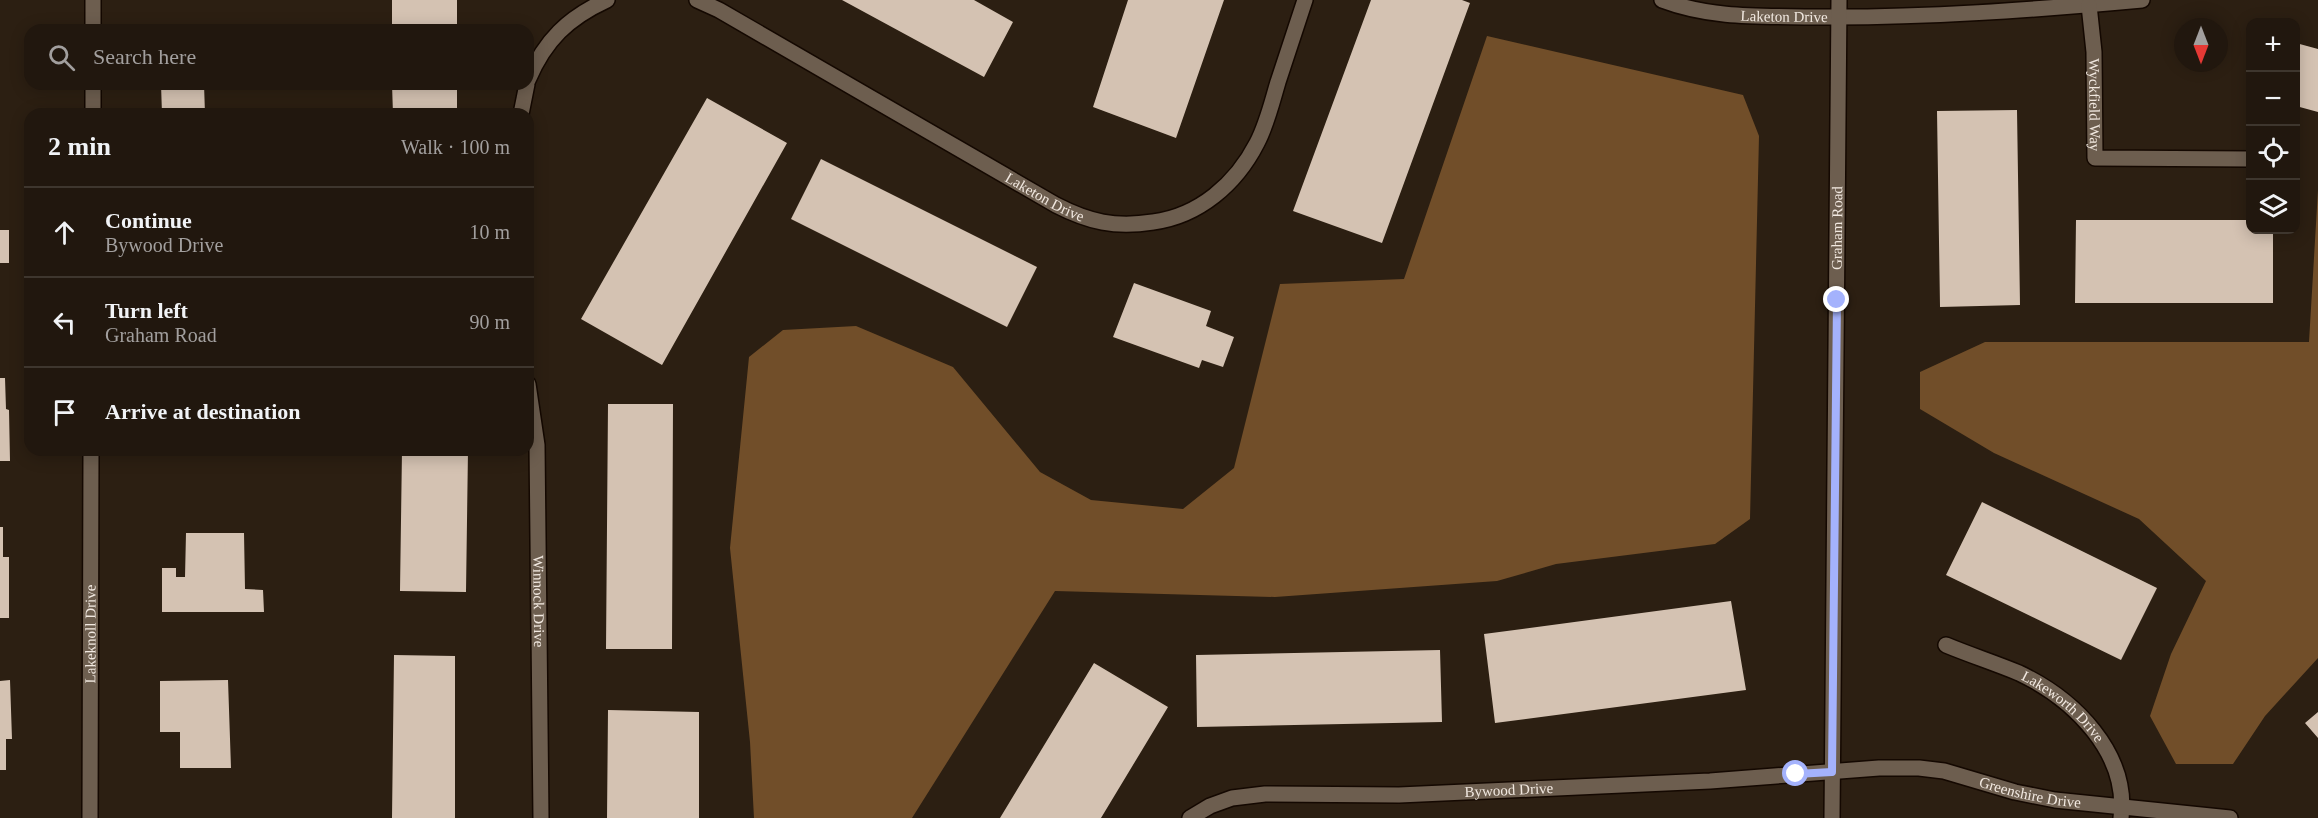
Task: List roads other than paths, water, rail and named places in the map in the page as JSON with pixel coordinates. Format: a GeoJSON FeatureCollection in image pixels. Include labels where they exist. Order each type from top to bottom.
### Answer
{"type":"FeatureCollection","features":[{"type":"Feature","properties":{"kind":"street"},"geometry":{"type":"LineString","coordinates":[[93,0],[93,24]]}},
{"type":"Feature","properties":{"kind":"street"},"geometry":{"type":"LineString","coordinates":[[534,68],[543,51],[566,24],[579,14],[607,0]]}},
{"type":"Feature","properties":{"kind":"street","name":"Laketon Drive"},"geometry":{"type":"LineString","coordinates":[[697,0],[719,10],[1070,212],[1101,222],[1132,225],[1164,221],[1179,216],[1207,201],[1232,181],[1242,169],[1261,134],[1305,0]]}},
{"type":"Feature","properties":{"kind":"street","name":"Laketon Drive"},"geometry":{"type":"LineString","coordinates":[[1662,0],[1705,13],[1733,16],[1839,17]]}},
{"type":"Feature","properties":{"kind":"street","name":"Graham Road"},"geometry":{"type":"LineString","coordinates":[[1832,818],[1839,0]]}},
{"type":"Feature","properties":{"kind":"street"},"geometry":{"type":"LineString","coordinates":[[1839,17],[1897,18],[2142,0]]}},
{"type":"Feature","properties":{"kind":"street","name":"Wyckfield Way"},"geometry":{"type":"LineString","coordinates":[[2089,5],[2094,52],[2096,158],[2246,159]]}},
{"type":"Feature","properties":{"kind":"street"},"geometry":{"type":"LineString","coordinates":[[93,90],[93,108]]}},
{"type":"Feature","properties":{"kind":"street"},"geometry":{"type":"LineString","coordinates":[[522,108],[525,90]]}},
{"type":"Feature","properties":{"kind":"street","name":"Winnock Drive"},"geometry":{"type":"LineString","coordinates":[[534,425],[537,445],[541,818]]}},
{"type":"Feature","properties":{"kind":"street","name":"Lakeknoll Drive"},"geometry":{"type":"LineString","coordinates":[[90,818],[91,456]]}},
{"type":"Feature","properties":{"kind":"street","name":"Lakeworth Drive"},"geometry":{"type":"LineString","coordinates":[[1946,645],[2019,674],[2047,689],[2072,707],[2102,742],[2116,770],[2122,795],[2122,813]]}},
{"type":"Feature","properties":{"kind":"street","name":"Greenshire Drive"},"geometry":{"type":"LineString","coordinates":[[1832,772],[1879,768],[1929,768],[2015,792],[2122,813],[2230,818]]}},
{"type":"Feature","properties":{"kind":"street","name":"Bywood Drive"},"geometry":{"type":"LineString","coordinates":[[1190,818],[1210,806],[1232,798],[1265,794],[1399,795],[1710,781],[1832,772]]}}]}
